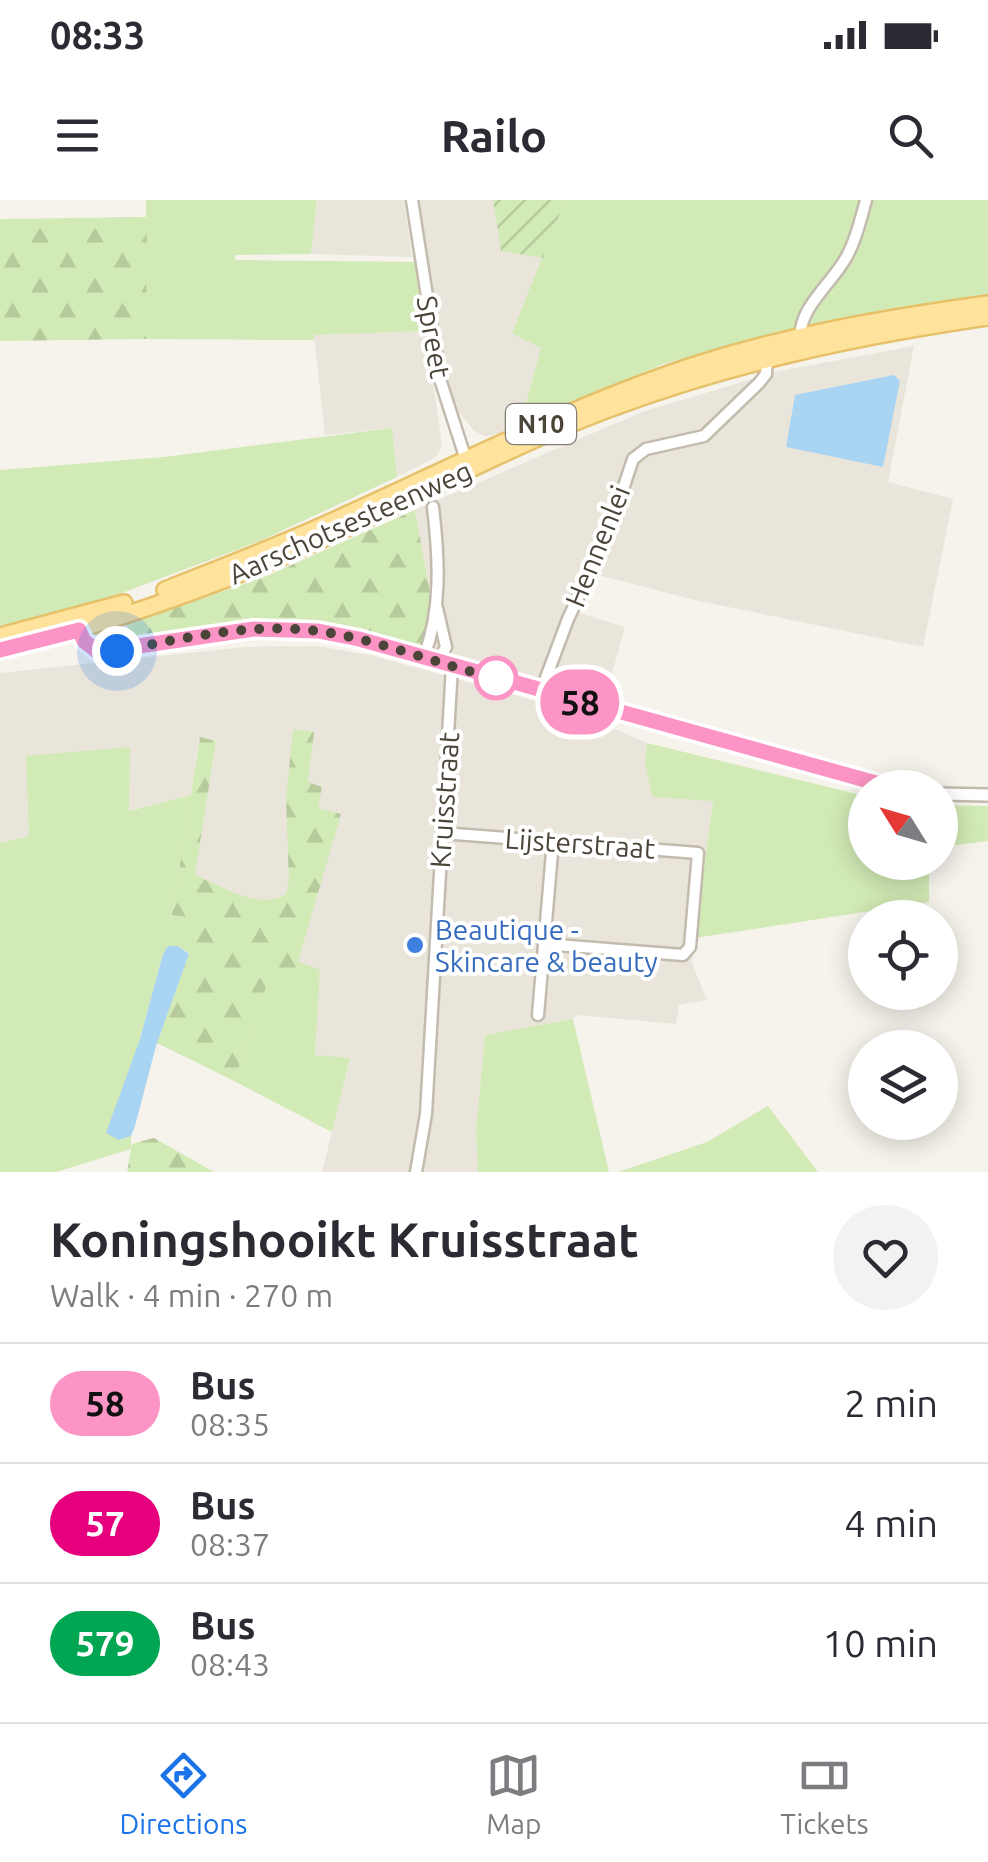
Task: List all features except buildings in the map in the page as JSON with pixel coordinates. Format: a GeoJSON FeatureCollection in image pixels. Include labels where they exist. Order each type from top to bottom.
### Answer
{"type":"FeatureCollection","features":[{"type":"Feature","properties":{"kind":"main road","name":"Aarschotsesteenweg"},"geometry":{"type":"LineString","coordinates":[[468,465],[556,417],[685,368],[801,338],[988,304]]}},
{"type":"Feature","properties":{"kind":"main road","name":"Aarschotsesteenweg"},"geometry":{"type":"LineString","coordinates":[[0,650],[164,590],[602,412],[767,358],[849,339],[988,316]]}},
{"type":"Feature","properties":{"kind":"main road","name":"Aarschotsesteenweg"},"geometry":{"type":"LineString","coordinates":[[0,636],[76,624]]}},
{"type":"Feature","properties":{"kind":"street","name":"Spreet"},"geometry":{"type":"LineString","coordinates":[[412,200],[440,379],[468,465]]}},
{"type":"Feature","properties":{"kind":"street"},"geometry":{"type":"LineString","coordinates":[[801,338],[808,312],[848,256],[866,200]]}},
{"type":"Feature","properties":{"kind":"street","name":"Hennenlei"},"geometry":{"type":"LineString","coordinates":[[541,691],[568,619],[608,534],[633,458],[646,448],[695,440],[710,432],[759,384],[766,374],[767,358]]}},
{"type":"Feature","properties":{"kind":"street"},"geometry":{"type":"LineString","coordinates":[[424,657],[437,607],[439,553],[433,507]]}},
{"type":"Feature","properties":{"kind":"street"},"geometry":{"type":"LineString","coordinates":[[437,607],[446,646],[438,661]]}},
{"type":"Feature","properties":{"kind":"street"},"geometry":{"type":"LineString","coordinates":[[76,624],[84,641],[98,652],[254,629],[281,628],[359,639],[848,775]]}},
{"type":"Feature","properties":{"kind":"street","name":"Kruisstraat"},"geometry":{"type":"LineString","coordinates":[[416,1172],[426,1114],[452,666]]}},
{"type":"Feature","properties":{"kind":"street"},"geometry":{"type":"LineString","coordinates":[[958,794],[988,795]]}},
{"type":"Feature","properties":{"kind":"street","name":"Lijsterstraat"},"geometry":{"type":"LineString","coordinates":[[442,833],[698,853],[690,947],[683,956],[544,944]]}},
{"type":"Feature","properties":{"kind":"street"},"geometry":{"type":"LineString","coordinates":[[538,1015],[552,842]]}},
{"type":"Feature","properties":{"kind":"shaded area"},"geometry":{"type":"Polygon","coordinates":[[[317,200],[404,200],[412,257],[311,254],[317,200]]]}},
{"type":"Feature","properties":{"kind":"shaded area"},"geometry":{"type":"Polygon","coordinates":[[[417,200],[493,200],[502,251],[543,258],[512,333],[541,347],[520,424],[497,434],[485,436],[474,431],[454,406],[445,379],[417,200]]]}},
{"type":"Feature","properties":{"kind":"shaded area"},"geometry":{"type":"Polygon","coordinates":[[[426,331],[442,446],[436,457],[397,477],[392,428],[325,435],[314,335],[426,331]]]}},
{"type":"Feature","properties":{"kind":"shaded area"},"geometry":{"type":"Polygon","coordinates":[[[914,346],[888,482],[953,499],[923,647],[699,601],[594,574],[576,612],[625,627],[606,695],[624,700],[627,705],[422,651],[432,603],[415,510],[642,412],[779,371],[914,346]]]}},
{"type":"Feature","properties":{"kind":"shaded area"},"geometry":{"type":"Polygon","coordinates":[[[316,646],[370,655],[608,721],[608,726],[647,743],[645,762],[713,801],[692,963],[707,1000],[679,1005],[676,1024],[577,1015],[573,1019],[485,1035],[476,1130],[478,1172],[322,1172],[350,1059],[315,1056],[319,970],[188,917],[216,741],[199,738],[191,795],[0,843],[0,673],[245,647],[316,646]]]}},
{"type":"Feature","properties":{"kind":"green space"},"geometry":{"type":"Polygon","coordinates":[[[146,200],[317,200],[311,254],[235,255],[235,260],[416,262],[426,331],[314,335],[314,340],[146,339],[146,200]]]}},
{"type":"Feature","properties":{"kind":"green space"},"geometry":{"type":"Polygon","coordinates":[[[493,200],[565,200],[543,258],[501,251],[493,200]]]}},
{"type":"Feature","properties":{"kind":"green space"},"geometry":{"type":"Polygon","coordinates":[[[565,200],[859,200],[850,239],[797,318],[796,329],[663,364],[520,424],[541,348],[512,333],[565,200]]]}},
{"type":"Feature","properties":{"kind":"green space"},"geometry":{"type":"Polygon","coordinates":[[[870,200],[988,200],[988,297],[806,326],[853,256],[870,200]]]}},
{"type":"Feature","properties":{"kind":"green space"},"geometry":{"type":"Polygon","coordinates":[[[147,217],[146,339],[0,341],[0,219],[147,217]]]}},
{"type":"Feature","properties":{"kind":"green space"},"geometry":{"type":"Polygon","coordinates":[[[392,428],[397,477],[260,541],[106,599],[0,626],[0,470],[164,457],[392,428]]]}},
{"type":"Feature","properties":{"kind":"green space"},"geometry":{"type":"Polygon","coordinates":[[[415,510],[432,604],[422,651],[299,619],[249,619],[130,637],[127,625],[267,576],[415,510]]]}},
{"type":"Feature","properties":{"kind":"green space"},"geometry":{"type":"Polygon","coordinates":[[[293,729],[314,732],[308,782],[322,787],[318,808],[341,814],[293,979],[272,970],[234,1081],[157,1043],[189,954],[178,946],[187,917],[172,915],[200,737],[216,741],[195,875],[240,895],[264,900],[286,894],[289,881],[286,799],[293,729]]]}},
{"type":"Feature","properties":{"kind":"green space"},"geometry":{"type":"Polygon","coordinates":[[[647,743],[848,792],[848,880],[929,880],[929,900],[848,900],[848,914],[695,938],[713,801],[652,797],[645,762],[647,743]]]}},
{"type":"Feature","properties":{"kind":"green space"},"geometry":{"type":"Polygon","coordinates":[[[130,747],[129,811],[191,795],[172,915],[188,917],[178,946],[168,946],[163,954],[140,1039],[119,1140],[131,1136],[131,1149],[56,1172],[0,1172],[0,843],[29,836],[26,756],[130,747]]]}},
{"type":"Feature","properties":{"kind":"green space"},"geometry":{"type":"Polygon","coordinates":[[[958,805],[988,806],[988,841],[958,845],[958,805]]]}},
{"type":"Feature","properties":{"kind":"green space"},"geometry":{"type":"Polygon","coordinates":[[[298,961],[320,970],[315,1055],[350,1058],[332,1132],[234,1081],[272,969],[293,978],[298,961]]]}},
{"type":"Feature","properties":{"kind":"green space"},"geometry":{"type":"Polygon","coordinates":[[[573,1019],[609,1172],[478,1172],[476,1130],[485,1035],[573,1019]]]}},
{"type":"Feature","properties":{"kind":"green space"},"geometry":{"type":"Polygon","coordinates":[[[768,1106],[818,1172],[618,1172],[707,1142],[768,1106]]]}},
{"type":"Feature","properties":{"kind":"green space"},"geometry":{"type":"Polygon","coordinates":[[[153,1138],[214,1172],[127,1172],[132,1144],[153,1138]]]}},
{"type":"Feature","properties":{"kind":"water"},"geometry":{"type":"Polygon","coordinates":[[[894,375],[900,381],[883,467],[786,447],[795,395],[894,375]]]}},
{"type":"Feature","properties":{"kind":"water"},"geometry":{"type":"Polygon","coordinates":[[[168,946],[178,946],[189,954],[156,1046],[135,1126],[131,1136],[119,1140],[106,1133],[168,946]]]}},
{"type":"Feature","properties":{"kind":"bus line","name":"58"},"geometry":{"type":"LineString","coordinates":[[0,650],[79,630],[84,641],[98,652],[254,629],[318,631],[359,639],[848,775]]}},
{"type":"Feature","properties":{"kind":"place","name":"Beautique - Skincare & beauty"},"geometry":{"type":"Point","coordinates":[415,945]}},
{"type":"Feature","properties":{"kind":"route"},"geometry":{"type":"LineString","coordinates":[[117,651],[281,628],[359,639],[496,678]]}}]}
